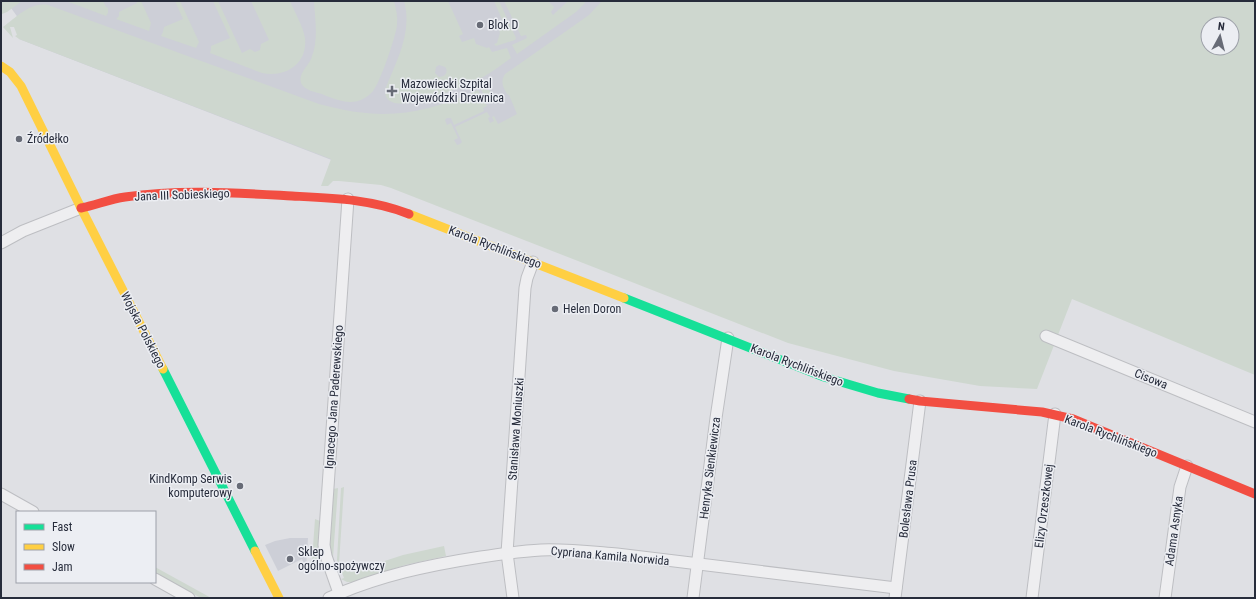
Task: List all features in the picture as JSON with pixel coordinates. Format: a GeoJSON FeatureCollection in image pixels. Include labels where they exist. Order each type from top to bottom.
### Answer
{"type":"FeatureCollection","features":[{"type":"Feature","properties":{"kind":"street","name":"Wojska Polskiego"},"geometry":{"type":"LineString","coordinates":[[1,66],[10,72],[21,86],[81,208],[279,598]]}},
{"type":"Feature","properties":{"kind":"street","name":"Jana III Sobieskiego"},"geometry":{"type":"LineString","coordinates":[[1,243],[23,231],[81,208],[125,197],[194,192],[265,194],[348,199]]}},
{"type":"Feature","properties":{"kind":"street","name":"Karola Rychlińskiego"},"geometry":{"type":"LineString","coordinates":[[348,199],[394,208],[824,377],[878,393],[920,400],[1055,414],[1073,419],[1255,494]]}},
{"type":"Feature","properties":{"kind":"street","name":"Ignacego Jana Paderewskiego"},"geometry":{"type":"LineString","coordinates":[[334,596],[324,545],[348,199]]}},
{"type":"Feature","properties":{"kind":"street","name":"Stanisława Moniuszki"},"geometry":{"type":"LineString","coordinates":[[513,598],[507,553],[525,288],[533,262]]}},
{"type":"Feature","properties":{"kind":"street","name":"Cisowa"},"geometry":{"type":"LineString","coordinates":[[1046,336],[1255,422]]}},
{"type":"Feature","properties":{"kind":"street","name":"Henryka Sienkiewicza"},"geometry":{"type":"LineString","coordinates":[[693,598],[716,418],[728,338]]}},
{"type":"Feature","properties":{"kind":"street","name":"Bolesława Prusa"},"geometry":{"type":"LineString","coordinates":[[896,593],[920,400]]}},
{"type":"Feature","properties":{"kind":"street","name":"Elizy Orzeszkowej"},"geometry":{"type":"LineString","coordinates":[[1032,598],[1055,414]]}},
{"type":"Feature","properties":{"kind":"street","name":"Adama Asnyka"},"geometry":{"type":"LineString","coordinates":[[1165,598],[1180,487],[1187,466]]}},
{"type":"Feature","properties":{"kind":"street"},"geometry":{"type":"LineString","coordinates":[[1,494],[31,511]]}},
{"type":"Feature","properties":{"kind":"street","name":"Cypriana Kamila Norwida"},"geometry":{"type":"LineString","coordinates":[[334,596],[388,576],[407,571],[462,560],[507,553],[542,550],[624,555],[698,564],[896,593]]}},
{"type":"Feature","properties":{"kind":"street"},"geometry":{"type":"LineString","coordinates":[[156,581],[189,598]]}},
{"type":"Feature","properties":{"kind":"shaded area"},"geometry":{"type":"Polygon","coordinates":[[[1,1],[22,1],[2,14],[1,1]]]}},
{"type":"Feature","properties":{"kind":"shaded area","name":"Mazowiecki Szpital Wojewódzki Drewnica"},"geometry":{"type":"Polygon","coordinates":[[[6,1],[633,1],[613,269],[19,39],[19,19],[6,1]]]}},
{"type":"Feature","properties":{"kind":"shaded area"},"geometry":{"type":"Polygon","coordinates":[[[66,1],[103,1],[108,8],[108,13],[106,16],[66,1]]]}},
{"type":"Feature","properties":{"kind":"shaded area"},"geometry":{"type":"Polygon","coordinates":[[[136,1],[141,1],[151,23],[149,31],[116,19],[119,16],[119,12],[137,3],[136,1]]]}},
{"type":"Feature","properties":{"kind":"shaded area"},"geometry":{"type":"Polygon","coordinates":[[[175,1],[180,1],[199,42],[196,48],[161,36],[164,27],[183,19],[175,1]]]}},
{"type":"Feature","properties":{"kind":"shaded area"},"geometry":{"type":"Polygon","coordinates":[[[213,1],[218,1],[242,53],[250,49],[255,52],[260,50],[261,44],[269,40],[251,1],[290,1],[301,24],[305,38],[303,55],[299,62],[287,71],[271,74],[262,73],[210,53],[211,46],[230,38],[213,1]]]}},
{"type":"Feature","properties":{"kind":"shaded area"},"geometry":{"type":"Polygon","coordinates":[[[314,1],[394,1],[397,13],[397,22],[391,49],[376,86],[370,94],[361,100],[346,102],[307,89],[301,83],[301,76],[311,59],[315,45],[316,30],[314,1]]]}},
{"type":"Feature","properties":{"kind":"shaded area"},"geometry":{"type":"Polygon","coordinates":[[[404,1],[448,1],[463,34],[459,36],[462,42],[474,38],[476,44],[487,48],[489,47],[492,52],[507,48],[511,58],[483,77],[462,87],[428,99],[411,103],[398,103],[388,99],[385,90],[405,36],[406,13],[404,1]],[[439,65],[436,67],[435,73],[439,77],[446,74],[447,71],[445,67],[439,65]]]}},
{"type":"Feature","properties":{"kind":"shaded area"},"geometry":{"type":"Polygon","coordinates":[[[494,1],[499,1],[516,38],[515,40],[496,46],[494,44],[497,43],[500,33],[498,27],[504,24],[494,1]]]}},
{"type":"Feature","properties":{"kind":"shaded area"},"geometry":{"type":"Polygon","coordinates":[[[504,1],[548,1],[554,7],[551,12],[553,15],[568,1],[584,1],[585,3],[576,12],[517,54],[512,45],[527,38],[526,35],[521,36],[504,1]]]}},
{"type":"Feature","properties":{"kind":"shaded area"},"geometry":{"type":"Polygon","coordinates":[[[602,1],[1255,1],[1255,375],[1072,299],[1037,389],[980,386],[894,371],[788,343],[391,188],[381,185],[339,181],[333,181],[328,186],[321,186],[331,159],[19,39],[15,36],[17,35],[14,27],[10,27],[13,38],[3,27],[30,8],[48,5],[319,104],[362,113],[400,113],[419,110],[437,106],[478,90],[487,106],[483,108],[484,111],[454,125],[451,118],[447,118],[445,120],[447,125],[451,123],[458,138],[454,140],[457,145],[462,142],[455,127],[487,112],[490,117],[488,118],[490,123],[494,121],[492,117],[494,116],[498,124],[517,114],[509,95],[503,87],[502,82],[505,74],[589,15],[602,1]]]}},
{"type":"Feature","properties":{"kind":"shaded area"},"geometry":{"type":"Polygon","coordinates":[[[481,89],[490,91],[495,99],[488,103],[481,89]]]}},
{"type":"Feature","properties":{"kind":"shaded area"},"geometry":{"type":"Polygon","coordinates":[[[344,487],[339,564],[351,572],[403,555],[444,546],[446,556],[405,565],[352,582],[347,582],[341,579],[344,578],[337,560],[341,488],[344,487]]]}},
{"type":"Feature","properties":{"kind":"shaded area"},"geometry":{"type":"Polygon","coordinates":[[[338,488],[333,558],[330,550],[330,543],[333,489],[338,488]]]}},
{"type":"Feature","properties":{"kind":"shaded area"},"geometry":{"type":"Polygon","coordinates":[[[315,519],[320,521],[318,547],[320,559],[318,563],[315,564],[312,561],[315,519]]]}},
{"type":"Feature","properties":{"kind":"shaded area"},"geometry":{"type":"Polygon","coordinates":[[[290,538],[308,538],[306,568],[302,559],[278,571],[265,545],[290,538]]]}},
{"type":"Feature","properties":{"kind":"shaded area"},"geometry":{"type":"Polygon","coordinates":[[[156,568],[211,598],[201,598],[156,574],[156,568]]]}},
{"type":"Feature","properties":{"kind":"traffic: fast"},"geometry":{"type":"LineString","coordinates":[[624,298],[824,377],[878,393],[909,399]]}},
{"type":"Feature","properties":{"kind":"traffic: fast"},"geometry":{"type":"LineString","coordinates":[[163,369],[255,551]]}},
{"type":"Feature","properties":{"kind":"traffic: slow"},"geometry":{"type":"LineString","coordinates":[[1,66],[10,72],[21,86],[163,369]]}},
{"type":"Feature","properties":{"kind":"traffic: slow"},"geometry":{"type":"LineString","coordinates":[[409,214],[624,298]]}},
{"type":"Feature","properties":{"kind":"traffic: slow"},"geometry":{"type":"LineString","coordinates":[[255,551],[279,598]]}},
{"type":"Feature","properties":{"kind":"traffic: jam"},"geometry":{"type":"LineString","coordinates":[[81,208],[125,197],[167,193],[209,192],[351,200],[380,205],[409,214]]}},
{"type":"Feature","properties":{"kind":"traffic: jam"},"geometry":{"type":"LineString","coordinates":[[909,399],[1042,412],[1073,419],[1255,494]]}},
{"type":"Feature","properties":{"kind":"place","name":"Blok D"},"geometry":{"type":"Point","coordinates":[480,25]}},
{"type":"Feature","properties":{"kind":"place","name":"Mazowiecki Szpital Wojewódzki Drewnica"},"geometry":{"type":"Point","coordinates":[392,91]}},
{"type":"Feature","properties":{"kind":"place","name":"Źródełko"},"geometry":{"type":"Point","coordinates":[19,139]}},
{"type":"Feature","properties":{"kind":"place","name":"Helen Doron"},"geometry":{"type":"Point","coordinates":[555,309]}},
{"type":"Feature","properties":{"kind":"place","name":"KindKomp Serwis komputerowy"},"geometry":{"type":"Point","coordinates":[240,486]}},
{"type":"Feature","properties":{"kind":"place","name":"Sklep ogólno-spożywczy"},"geometry":{"type":"Point","coordinates":[290,559]}}]}
